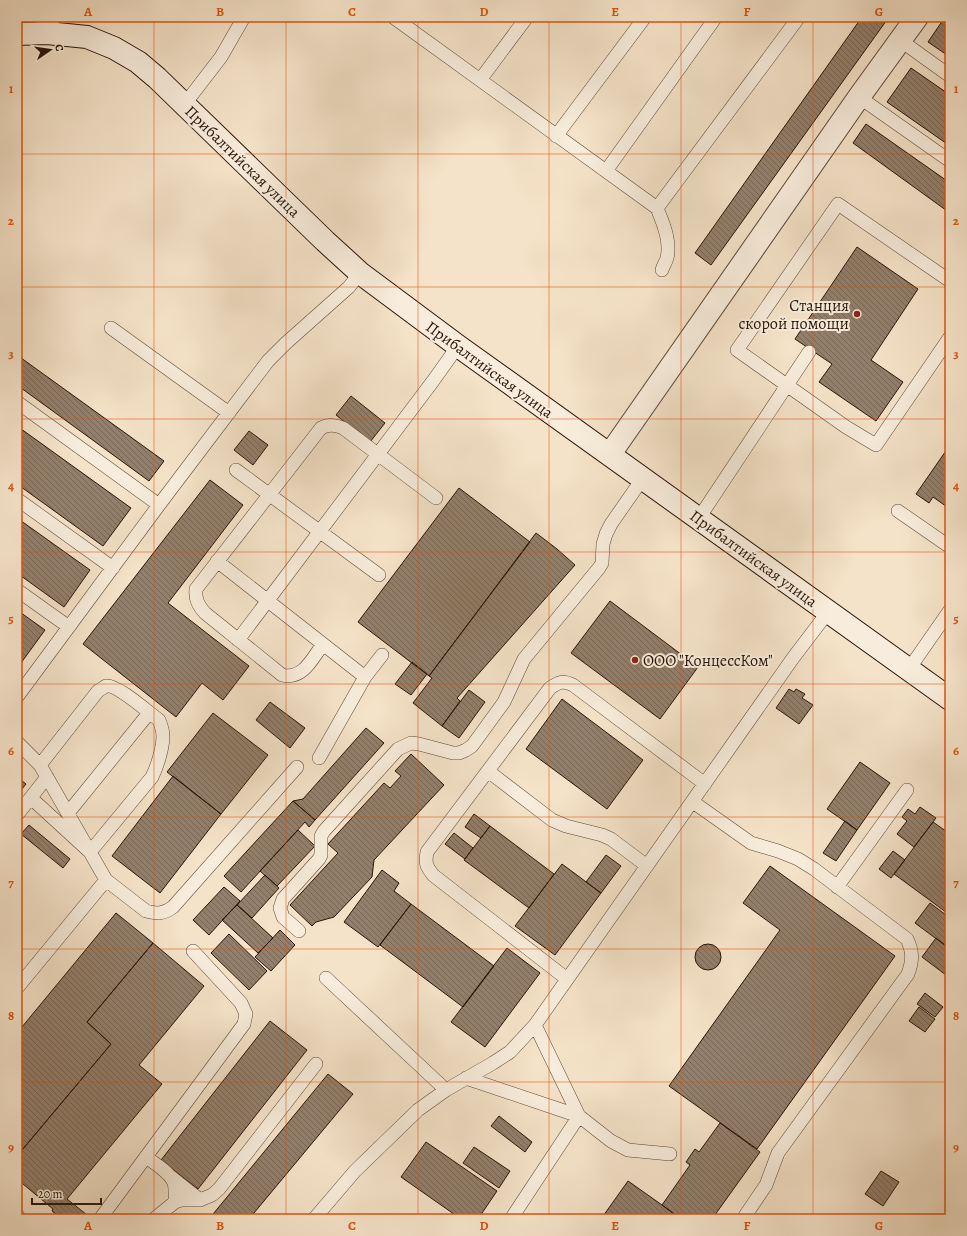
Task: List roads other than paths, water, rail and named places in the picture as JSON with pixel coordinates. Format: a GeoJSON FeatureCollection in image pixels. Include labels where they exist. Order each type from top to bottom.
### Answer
{"type":"FeatureCollection","features":[{"type":"Feature","properties":{"kind":"street"},"geometry":{"type":"LineString","coordinates":[[610,454],[859,97],[917,17]]}},
{"type":"Feature","properties":{"kind":"street","name":"Прибалтийская улица"},"geometry":{"type":"LineString","coordinates":[[17,34],[48,25],[87,37],[114,48],[138,62],[157,78],[360,273],[458,346],[950,699]]}},
{"type":"Feature","properties":{"kind":"lane"},"geometry":{"type":"LineString","coordinates":[[184,105],[221,57],[244,17]]}},
{"type":"Feature","properties":{"kind":"lane"},"geometry":{"type":"LineString","coordinates":[[393,17],[657,208],[668,246],[667,259],[662,270]]}},
{"type":"Feature","properties":{"kind":"lane"},"geometry":{"type":"LineString","coordinates":[[480,80],[527,17]]}},
{"type":"Feature","properties":{"kind":"lane"},"geometry":{"type":"LineString","coordinates":[[556,136],[646,17]]}},
{"type":"Feature","properties":{"kind":"lane"},"geometry":{"type":"LineString","coordinates":[[606,171],[716,17]]}},
{"type":"Feature","properties":{"kind":"lane"},"geometry":{"type":"LineString","coordinates":[[657,208],[799,17]]}},
{"type":"Feature","properties":{"kind":"lane"},"geometry":{"type":"LineString","coordinates":[[900,40],[950,76]]}},
{"type":"Feature","properties":{"kind":"lane"},"geometry":{"type":"LineString","coordinates":[[859,97],[950,161]]}},
{"type":"Feature","properties":{"kind":"lane"},"geometry":{"type":"LineString","coordinates":[[950,281],[838,204],[737,350],[846,427],[876,445],[950,337]]}},
{"type":"Feature","properties":{"kind":"lane"},"geometry":{"type":"LineString","coordinates":[[17,697],[268,361],[343,292],[360,273]]}},
{"type":"Feature","properties":{"kind":"lane"},"geometry":{"type":"LineString","coordinates":[[111,328],[229,412]]}},
{"type":"Feature","properties":{"kind":"lane"},"geometry":{"type":"LineString","coordinates":[[238,640],[458,346]]}},
{"type":"Feature","properties":{"kind":"lane"},"geometry":{"type":"LineString","coordinates":[[698,518],[809,352]]}},
{"type":"Feature","properties":{"kind":"lane"},"geometry":{"type":"LineString","coordinates":[[17,402],[159,505]]}},
{"type":"Feature","properties":{"kind":"lane"},"geometry":{"type":"LineString","coordinates":[[323,644],[306,668],[298,674],[290,676],[282,674],[204,613],[199,606],[196,596],[196,589],[321,428],[329,425],[343,428],[436,498]]}},
{"type":"Feature","properties":{"kind":"lane"},"geometry":{"type":"LineString","coordinates":[[236,470],[378,575]]}},
{"type":"Feature","properties":{"kind":"lane"},"geometry":{"type":"LineString","coordinates":[[298,932],[283,917],[280,908],[283,899],[319,859],[321,855],[321,836],[324,831],[398,749],[411,743],[453,753],[459,753],[472,746],[504,702],[524,659],[600,568],[602,563],[603,544],[606,534],[611,524],[643,478]]}},
{"type":"Feature","properties":{"kind":"lane"},"geometry":{"type":"LineString","coordinates":[[17,499],[113,568]]}},
{"type":"Feature","properties":{"kind":"lane"},"geometry":{"type":"LineString","coordinates":[[898,511],[950,547]]}},
{"type":"Feature","properties":{"kind":"lane"},"geometry":{"type":"LineString","coordinates":[[217,561],[365,677]]}},
{"type":"Feature","properties":{"kind":"lane"},"geometry":{"type":"LineString","coordinates":[[17,590],[69,627]]}},
{"type":"Feature","properties":{"kind":"lane"},"geometry":{"type":"LineString","coordinates":[[909,669],[950,610]]}},
{"type":"Feature","properties":{"kind":"lane"},"geometry":{"type":"LineString","coordinates":[[314,1219],[355,1171],[418,1110],[446,1090],[510,1052],[535,1025],[793,658],[828,612]]}},
{"type":"Feature","properties":{"kind":"lane"},"geometry":{"type":"LineString","coordinates":[[319,758],[365,677],[382,655]]}},
{"type":"Feature","properties":{"kind":"lane"},"geometry":{"type":"LineString","coordinates":[[567,979],[433,875],[427,867],[427,852],[550,688],[557,683],[565,681],[573,685],[705,784]]}},
{"type":"Feature","properties":{"kind":"lane"},"geometry":{"type":"LineString","coordinates":[[40,765],[98,691],[107,686],[114,687],[122,691],[159,720],[163,737],[157,768],[152,777],[90,852]]}},
{"type":"Feature","properties":{"kind":"lane"},"geometry":{"type":"LineString","coordinates":[[68,813],[149,713]]}},
{"type":"Feature","properties":{"kind":"lane"},"geometry":{"type":"LineString","coordinates":[[17,742],[40,765],[106,880],[146,911],[154,913],[166,912],[173,907],[297,767]]}},
{"type":"Feature","properties":{"kind":"lane"},"geometry":{"type":"LineString","coordinates":[[488,771],[552,820],[566,826],[602,835],[611,839],[648,866]]}},
{"type":"Feature","properties":{"kind":"lane"},"geometry":{"type":"LineString","coordinates":[[17,815],[47,777]]}},
{"type":"Feature","properties":{"kind":"lane"},"geometry":{"type":"LineString","coordinates":[[837,887],[907,790]]}},
{"type":"Feature","properties":{"kind":"lane"},"geometry":{"type":"LineString","coordinates":[[31,798],[90,852]]}},
{"type":"Feature","properties":{"kind":"lane"},"geometry":{"type":"LineString","coordinates":[[693,802],[751,843],[798,859],[814,869],[907,939],[912,949],[912,963],[908,974],[778,1153],[766,1185],[743,1219]]}},
{"type":"Feature","properties":{"kind":"lane"},"geometry":{"type":"LineString","coordinates":[[17,988],[106,880]]}},
{"type":"Feature","properties":{"kind":"lane"},"geometry":{"type":"LineString","coordinates":[[100,1219],[244,1024],[246,1014],[241,1003],[193,951]]}},
{"type":"Feature","properties":{"kind":"lane"},"geometry":{"type":"LineString","coordinates":[[326,978],[446,1090]]}},
{"type":"Feature","properties":{"kind":"lane"},"geometry":{"type":"LineString","coordinates":[[535,1025],[579,1116]]}},
{"type":"Feature","properties":{"kind":"lane"},"geometry":{"type":"LineString","coordinates":[[154,1219],[175,1202],[187,1199],[200,1200],[212,1195],[219,1189],[316,1064]]}},
{"type":"Feature","properties":{"kind":"lane"},"geometry":{"type":"LineString","coordinates":[[466,1078],[579,1116],[611,1142],[628,1150],[670,1154]]}},
{"type":"Feature","properties":{"kind":"lane"},"geometry":{"type":"LineString","coordinates":[[511,1219],[579,1116]]}},
{"type":"Feature","properties":{"kind":"lane"},"geometry":{"type":"LineString","coordinates":[[146,1157],[200,1200]]}},
{"type":"Feature","properties":{"kind":"lane"},"geometry":{"type":"LineString","coordinates":[[168,1175],[174,1184],[175,1202]]}},
{"type":"Feature","properties":{"kind":"lane"},"geometry":{"type":"LineString","coordinates":[[17,1215],[20,1219]]}},
{"type":"Feature","properties":{"kind":"place","name":"Станция скорой помощи"},"geometry":{"type":"Point","coordinates":[857,314]}},
{"type":"Feature","properties":{"kind":"place","name":"ООО \"КонцессКом\""},"geometry":{"type":"Point","coordinates":[635,660]}}]}
